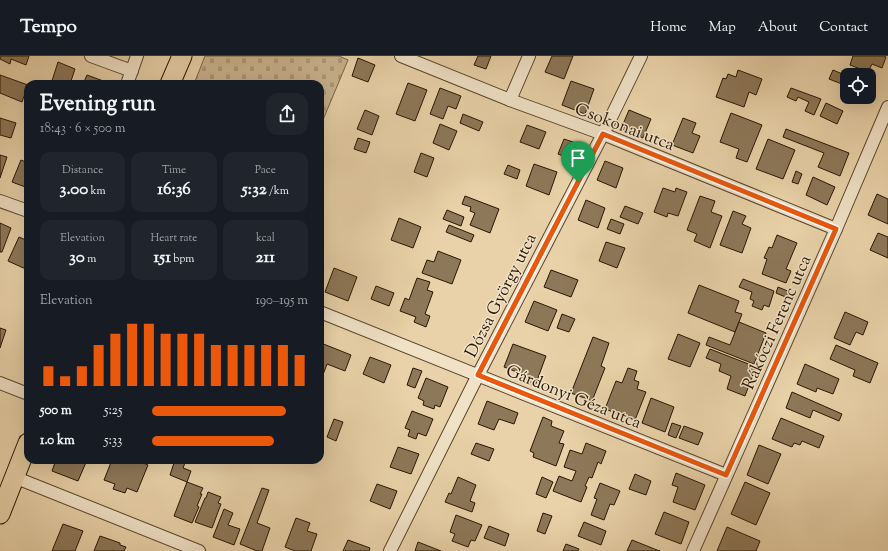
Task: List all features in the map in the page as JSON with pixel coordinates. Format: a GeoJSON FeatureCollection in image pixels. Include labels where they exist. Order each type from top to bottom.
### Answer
{"type":"FeatureCollection","features":[{"type":"Feature","properties":{"kind":"main road"},"geometry":{"type":"LineString","coordinates":[[172,80],[182,56]]}},
{"type":"Feature","properties":{"kind":"main road"},"geometry":{"type":"LineString","coordinates":[[0,514],[24,453]]}},
{"type":"Feature","properties":{"kind":"street"},"geometry":{"type":"LineString","coordinates":[[91,56],[132,71]]}},
{"type":"Feature","properties":{"kind":"street"},"geometry":{"type":"LineString","coordinates":[[129,80],[137,56]]}},
{"type":"Feature","properties":{"kind":"street","name":"Csokonai utca"},"geometry":{"type":"LineString","coordinates":[[400,56],[416,59],[510,100],[603,134],[836,229]]}},
{"type":"Feature","properties":{"kind":"street"},"geometry":{"type":"LineString","coordinates":[[510,100],[529,56]]}},
{"type":"Feature","properties":{"kind":"street","name":"Dózsa György utca"},"geometry":{"type":"LineString","coordinates":[[390,551],[478,375],[603,134],[641,56]]}},
{"type":"Feature","properties":{"kind":"street","name":"Rákóczi Ferenc utca"},"geometry":{"type":"LineString","coordinates":[[693,551],[836,229],[888,107]]}},
{"type":"Feature","properties":{"kind":"street"},"geometry":{"type":"LineString","coordinates":[[0,201],[24,210]]}},
{"type":"Feature","properties":{"kind":"street","name":"Gárdonyi Géza utca"},"geometry":{"type":"LineString","coordinates":[[324,314],[726,475]]}},
{"type":"Feature","properties":{"kind":"street"},"geometry":{"type":"LineString","coordinates":[[0,383],[24,392]]}},
{"type":"Feature","properties":{"kind":"street"},"geometry":{"type":"LineString","coordinates":[[14,477],[200,551]]}},
{"type":"Feature","properties":{"kind":"green space"},"geometry":{"type":"Polygon","coordinates":[[[205,56],[339,56],[348,60],[324,117],[324,80],[196,80],[205,56]]]}},
{"type":"Feature","properties":{"kind":"building"},"geometry":{"type":"Polygon","coordinates":[[[1,56],[29,56],[26,65],[11,59],[10,64],[0,59],[1,56]]]}},
{"type":"Feature","properties":{"kind":"building"},"geometry":{"type":"Polygon","coordinates":[[[478,56],[491,56],[486,69],[474,65],[478,56]]]}},
{"type":"Feature","properties":{"kind":"building"},"geometry":{"type":"Polygon","coordinates":[[[552,56],[573,56],[564,79],[545,72],[552,56]]]}},
{"type":"Feature","properties":{"kind":"building"},"geometry":{"type":"Polygon","coordinates":[[[853,56],[886,57],[882,68],[872,64],[870,68],[858,68],[850,65],[853,56]]]}},
{"type":"Feature","properties":{"kind":"building"},"geometry":{"type":"Polygon","coordinates":[[[358,58],[375,65],[368,82],[352,76],[358,58]]]}},
{"type":"Feature","properties":{"kind":"building"},"geometry":{"type":"Polygon","coordinates":[[[58,62],[75,69],[71,80],[52,80],[58,62]]]}},
{"type":"Feature","properties":{"kind":"building"},"geometry":{"type":"Polygon","coordinates":[[[738,70],[762,79],[756,95],[749,92],[744,107],[716,97],[723,78],[726,79],[728,74],[736,77],[738,70]]]}},
{"type":"Feature","properties":{"kind":"building"},"geometry":{"type":"Polygon","coordinates":[[[833,70],[840,73],[840,83],[829,79],[833,70]]]}},
{"type":"Feature","properties":{"kind":"building"},"geometry":{"type":"Polygon","coordinates":[[[0,75],[24,84],[24,96],[22,102],[0,93],[0,75]]]}},
{"type":"Feature","properties":{"kind":"building"},"geometry":{"type":"Polygon","coordinates":[[[87,75],[101,80],[85,80],[87,75]]]}},
{"type":"Feature","properties":{"kind":"building"},"geometry":{"type":"Polygon","coordinates":[[[571,81],[594,89],[585,114],[562,105],[571,81]]]}},
{"type":"Feature","properties":{"kind":"building"},"geometry":{"type":"Polygon","coordinates":[[[408,83],[427,90],[415,121],[396,114],[408,83]]]}},
{"type":"Feature","properties":{"kind":"building"},"geometry":{"type":"Polygon","coordinates":[[[440,88],[461,96],[456,109],[448,106],[443,119],[430,114],[440,88]]]}},
{"type":"Feature","properties":{"kind":"building"},"geometry":{"type":"Polygon","coordinates":[[[791,88],[821,99],[814,115],[805,111],[809,102],[798,97],[796,101],[787,97],[791,88]]]}},
{"type":"Feature","properties":{"kind":"building"},"geometry":{"type":"Polygon","coordinates":[[[826,103],[843,111],[837,124],[820,116],[826,103]]]}},
{"type":"Feature","properties":{"kind":"building"},"geometry":{"type":"Polygon","coordinates":[[[365,110],[379,116],[372,135],[357,129],[365,110]]]}},
{"type":"Feature","properties":{"kind":"building"},"geometry":{"type":"Polygon","coordinates":[[[629,110],[651,119],[643,138],[621,129],[629,110]]]}},
{"type":"Feature","properties":{"kind":"building"},"geometry":{"type":"Polygon","coordinates":[[[731,113],[762,125],[747,162],[736,158],[739,149],[720,142],[731,113]]]}},
{"type":"Feature","properties":{"kind":"building"},"geometry":{"type":"Polygon","coordinates":[[[463,114],[483,122],[479,131],[460,123],[463,114]]]}},
{"type":"Feature","properties":{"kind":"building"},"geometry":{"type":"Polygon","coordinates":[[[0,118],[16,123],[11,138],[0,135],[0,118]]]}},
{"type":"Feature","properties":{"kind":"building"},"geometry":{"type":"Polygon","coordinates":[[[683,118],[696,123],[692,133],[700,136],[693,153],[672,145],[683,118]]]}},
{"type":"Feature","properties":{"kind":"building"},"geometry":{"type":"Polygon","coordinates":[[[440,124],[457,131],[449,150],[433,143],[440,124]]]}},
{"type":"Feature","properties":{"kind":"building"},"geometry":{"type":"Polygon","coordinates":[[[527,125],[546,132],[539,149],[520,142],[527,125]]]}},
{"type":"Feature","properties":{"kind":"building"},"geometry":{"type":"Polygon","coordinates":[[[786,129],[849,153],[840,176],[818,167],[824,153],[783,137],[786,129]]]}},
{"type":"Feature","properties":{"kind":"building"},"geometry":{"type":"Polygon","coordinates":[[[358,138],[370,142],[366,153],[354,149],[358,138]]]}},
{"type":"Feature","properties":{"kind":"building"},"geometry":{"type":"Polygon","coordinates":[[[564,139],[579,144],[573,160],[558,154],[564,139]]]}},
{"type":"Feature","properties":{"kind":"building"},"geometry":{"type":"Polygon","coordinates":[[[768,139],[795,150],[783,179],[756,169],[768,139]]]}},
{"type":"Feature","properties":{"kind":"building"},"geometry":{"type":"Polygon","coordinates":[[[421,153],[434,158],[427,177],[414,172],[421,153]]]}},
{"type":"Feature","properties":{"kind":"building"},"geometry":{"type":"Polygon","coordinates":[[[0,155],[7,157],[0,178],[0,155]]]}},
{"type":"Feature","properties":{"kind":"building"},"geometry":{"type":"Polygon","coordinates":[[[21,160],[24,161],[24,186],[12,182],[21,160]]]}},
{"type":"Feature","properties":{"kind":"building"},"geometry":{"type":"Polygon","coordinates":[[[605,161],[623,168],[616,188],[597,180],[605,161]]]}},
{"type":"Feature","properties":{"kind":"building"},"geometry":{"type":"Polygon","coordinates":[[[534,164],[557,172],[549,195],[526,186],[534,164]]]}},
{"type":"Feature","properties":{"kind":"building"},"geometry":{"type":"Polygon","coordinates":[[[508,165],[520,170],[517,179],[504,174],[508,165]]]}},
{"type":"Feature","properties":{"kind":"building"},"geometry":{"type":"Polygon","coordinates":[[[796,171],[802,174],[798,184],[792,182],[796,171]]]}},
{"type":"Feature","properties":{"kind":"building"},"geometry":{"type":"Polygon","coordinates":[[[813,177],[835,187],[827,205],[806,195],[813,177]]]}},
{"type":"Feature","properties":{"kind":"building"},"geometry":{"type":"Polygon","coordinates":[[[663,188],[675,192],[676,188],[687,192],[678,216],[668,213],[667,217],[654,212],[663,188]]]}},
{"type":"Feature","properties":{"kind":"building"},"geometry":{"type":"Polygon","coordinates":[[[877,194],[888,199],[888,224],[868,215],[877,194]]]}},
{"type":"Feature","properties":{"kind":"building"},"geometry":{"type":"Polygon","coordinates":[[[465,196],[499,209],[490,233],[470,225],[475,213],[470,211],[471,207],[462,204],[465,196]]]}},
{"type":"Feature","properties":{"kind":"building"},"geometry":{"type":"Polygon","coordinates":[[[700,196],[715,201],[711,212],[722,216],[710,248],[694,241],[697,234],[687,230],[700,196]]]}},
{"type":"Feature","properties":{"kind":"building"},"geometry":{"type":"Polygon","coordinates":[[[586,200],[605,208],[598,228],[578,220],[586,200]]]}},
{"type":"Feature","properties":{"kind":"building"},"geometry":{"type":"Polygon","coordinates":[[[625,206],[643,213],[638,224],[620,217],[625,206]]]}},
{"type":"Feature","properties":{"kind":"building"},"geometry":{"type":"Polygon","coordinates":[[[447,210],[464,217],[461,226],[443,219],[447,210]]]}},
{"type":"Feature","properties":{"kind":"building"},"geometry":{"type":"Polygon","coordinates":[[[733,211],[746,216],[742,224],[751,228],[742,253],[720,245],[733,211]]]}},
{"type":"Feature","properties":{"kind":"building"},"geometry":{"type":"Polygon","coordinates":[[[399,218],[421,227],[413,248],[391,240],[399,218]]]}},
{"type":"Feature","properties":{"kind":"building"},"geometry":{"type":"Polygon","coordinates":[[[611,219],[624,224],[620,234],[607,229],[611,219]]]}},
{"type":"Feature","properties":{"kind":"building"},"geometry":{"type":"Polygon","coordinates":[[[0,223],[11,228],[2,252],[0,252],[0,223]]]}},
{"type":"Feature","properties":{"kind":"building"},"geometry":{"type":"Polygon","coordinates":[[[449,225],[474,235],[471,242],[446,232],[449,225]]]}},
{"type":"Feature","properties":{"kind":"building"},"geometry":{"type":"Polygon","coordinates":[[[878,233],[888,237],[888,258],[870,250],[878,233]]]}},
{"type":"Feature","properties":{"kind":"building"},"geometry":{"type":"Polygon","coordinates":[[[777,235],[797,243],[786,269],[791,271],[786,283],[762,274],[767,259],[764,258],[769,247],[772,248],[777,235]]]}},
{"type":"Feature","properties":{"kind":"building"},"geometry":{"type":"Polygon","coordinates":[[[19,237],[24,239],[24,268],[8,261],[19,237]]]}},
{"type":"Feature","properties":{"kind":"building"},"geometry":{"type":"Polygon","coordinates":[[[606,242],[625,248],[617,268],[599,261],[606,242]]]}},
{"type":"Feature","properties":{"kind":"building"},"geometry":{"type":"Polygon","coordinates":[[[438,251],[461,260],[452,284],[422,273],[427,260],[434,262],[438,251]]]}},
{"type":"Feature","properties":{"kind":"building"},"geometry":{"type":"Polygon","coordinates":[[[334,268],[357,277],[348,301],[325,292],[334,268]]]}},
{"type":"Feature","properties":{"kind":"building"},"geometry":{"type":"Polygon","coordinates":[[[551,270],[578,280],[571,297],[544,287],[551,270]]]}},
{"type":"Feature","properties":{"kind":"building"},"geometry":{"type":"Polygon","coordinates":[[[417,278],[430,282],[427,290],[433,292],[425,314],[430,316],[426,327],[414,322],[416,317],[400,311],[405,298],[409,300],[417,278]]]}},
{"type":"Feature","properties":{"kind":"building"},"geometry":{"type":"Polygon","coordinates":[[[743,279],[774,291],[769,307],[764,305],[762,310],[752,306],[754,301],[750,299],[752,292],[739,287],[743,279]]]}},
{"type":"Feature","properties":{"kind":"building"},"geometry":{"type":"Polygon","coordinates":[[[699,285],[739,301],[735,312],[742,314],[735,332],[688,313],[699,285]]]}},
{"type":"Feature","properties":{"kind":"building"},"geometry":{"type":"Polygon","coordinates":[[[376,286],[394,293],[389,306],[371,299],[376,286]]]}},
{"type":"Feature","properties":{"kind":"building"},"geometry":{"type":"Polygon","coordinates":[[[778,287],[790,292],[788,298],[776,293],[778,287]]]}},
{"type":"Feature","properties":{"kind":"building"},"geometry":{"type":"Polygon","coordinates":[[[534,301],[557,310],[548,331],[525,322],[534,301]]]}},
{"type":"Feature","properties":{"kind":"building"},"geometry":{"type":"Polygon","coordinates":[[[845,312],[868,322],[863,335],[856,332],[850,345],[834,338],[845,312]]]}},
{"type":"Feature","properties":{"kind":"building"},"geometry":{"type":"Polygon","coordinates":[[[562,314],[575,319],[569,332],[557,328],[562,314]]]}},
{"type":"Feature","properties":{"kind":"building"},"geometry":{"type":"Polygon","coordinates":[[[739,322],[766,333],[754,364],[706,345],[709,337],[730,345],[739,322]]]}},
{"type":"Feature","properties":{"kind":"building"},"geometry":{"type":"Polygon","coordinates":[[[0,328],[6,330],[0,348],[0,328]]]}},
{"type":"Feature","properties":{"kind":"building"},"geometry":{"type":"Polygon","coordinates":[[[678,334],[700,343],[690,367],[668,359],[678,334]]]}},
{"type":"Feature","properties":{"kind":"building"},"geometry":{"type":"Polygon","coordinates":[[[593,337],[609,343],[601,366],[605,368],[592,401],[571,393],[593,337]]]}},
{"type":"Feature","properties":{"kind":"building"},"geometry":{"type":"Polygon","coordinates":[[[324,344],[351,355],[345,371],[327,364],[324,372],[324,344]]]}},
{"type":"Feature","properties":{"kind":"building"},"geometry":{"type":"Polygon","coordinates":[[[513,344],[546,356],[535,386],[519,381],[522,374],[504,367],[513,344]]]}},
{"type":"Feature","properties":{"kind":"building"},"geometry":{"type":"Polygon","coordinates":[[[836,345],[878,363],[870,383],[853,376],[855,370],[830,359],[836,345]]]}},
{"type":"Feature","properties":{"kind":"building"},"geometry":{"type":"Polygon","coordinates":[[[710,349],[756,367],[745,396],[727,389],[731,376],[719,371],[721,364],[706,358],[710,349]]]}},
{"type":"Feature","properties":{"kind":"building"},"geometry":{"type":"Polygon","coordinates":[[[370,357],[391,365],[384,383],[363,374],[370,357]]]}},
{"type":"Feature","properties":{"kind":"building"},"geometry":{"type":"Polygon","coordinates":[[[805,364],[839,379],[833,394],[817,388],[816,392],[797,384],[805,364]]]}},
{"type":"Feature","properties":{"kind":"building"},"geometry":{"type":"Polygon","coordinates":[[[413,368],[422,371],[415,388],[407,385],[413,368]]]}},
{"type":"Feature","properties":{"kind":"building"},"geometry":{"type":"Polygon","coordinates":[[[628,368],[637,371],[634,380],[639,382],[637,389],[646,392],[635,420],[605,409],[616,381],[622,383],[628,368]]]}},
{"type":"Feature","properties":{"kind":"building"},"geometry":{"type":"Polygon","coordinates":[[[426,378],[448,387],[440,407],[435,405],[434,409],[423,405],[424,401],[418,398],[426,378]]]}},
{"type":"Feature","properties":{"kind":"building"},"geometry":{"type":"Polygon","coordinates":[[[792,392],[842,414],[839,421],[813,410],[810,418],[786,408],[792,392]]]}},
{"type":"Feature","properties":{"kind":"building"},"geometry":{"type":"Polygon","coordinates":[[[651,398],[674,407],[665,432],[642,423],[651,398]]]}},
{"type":"Feature","properties":{"kind":"building"},"geometry":{"type":"Polygon","coordinates":[[[487,401],[518,413],[514,424],[499,419],[494,430],[478,424],[487,401]]]}},
{"type":"Feature","properties":{"kind":"building"},"geometry":{"type":"Polygon","coordinates":[[[412,411],[433,419],[426,436],[418,433],[416,439],[408,436],[410,430],[405,428],[412,411]]]}},
{"type":"Feature","properties":{"kind":"building"},"geometry":{"type":"Polygon","coordinates":[[[543,417],[552,421],[551,426],[564,431],[559,443],[564,444],[556,466],[533,457],[534,453],[530,451],[543,417]]]}},
{"type":"Feature","properties":{"kind":"building"},"geometry":{"type":"Polygon","coordinates":[[[781,418],[824,436],[819,448],[802,441],[800,445],[794,443],[792,447],[772,439],[781,418]]]}},
{"type":"Feature","properties":{"kind":"building"},"geometry":{"type":"Polygon","coordinates":[[[334,419],[343,422],[336,441],[327,437],[334,419]]]}},
{"type":"Feature","properties":{"kind":"building"},"geometry":{"type":"Polygon","coordinates":[[[672,423],[681,426],[676,438],[668,435],[672,423]]]}},
{"type":"Feature","properties":{"kind":"building"},"geometry":{"type":"Polygon","coordinates":[[[684,426],[703,433],[698,445],[679,438],[684,426]]]}},
{"type":"Feature","properties":{"kind":"building"},"geometry":{"type":"Polygon","coordinates":[[[476,443],[494,449],[489,461],[471,454],[476,443]]]}},
{"type":"Feature","properties":{"kind":"building"},"geometry":{"type":"Polygon","coordinates":[[[586,443],[606,451],[601,464],[598,462],[592,478],[589,477],[581,502],[553,491],[559,476],[572,481],[576,471],[564,467],[570,450],[582,454],[586,443]]]}},
{"type":"Feature","properties":{"kind":"building"},"geometry":{"type":"Polygon","coordinates":[[[759,445],[781,454],[768,484],[747,475],[759,445]]]}},
{"type":"Feature","properties":{"kind":"building"},"geometry":{"type":"Polygon","coordinates":[[[398,447],[419,454],[411,474],[390,467],[398,447]]]}},
{"type":"Feature","properties":{"kind":"building"},"geometry":{"type":"Polygon","coordinates":[[[55,464],[85,464],[78,481],[52,471],[55,464]]]}},
{"type":"Feature","properties":{"kind":"building"},"geometry":{"type":"Polygon","coordinates":[[[110,464],[148,465],[137,492],[127,488],[125,493],[113,489],[115,484],[104,480],[110,464]]]}},
{"type":"Feature","properties":{"kind":"building"},"geometry":{"type":"Polygon","coordinates":[[[174,464],[184,464],[183,468],[191,471],[187,482],[170,475],[174,464]]]}},
{"type":"Feature","properties":{"kind":"building"},"geometry":{"type":"Polygon","coordinates":[[[676,473],[705,485],[695,510],[673,502],[678,487],[672,485],[676,473]]]}},
{"type":"Feature","properties":{"kind":"building"},"geometry":{"type":"Polygon","coordinates":[[[635,474],[651,481],[646,495],[629,489],[635,474]]]}},
{"type":"Feature","properties":{"kind":"building"},"geometry":{"type":"Polygon","coordinates":[[[458,477],[476,485],[470,501],[475,503],[472,512],[445,502],[449,493],[451,494],[458,477]]]}},
{"type":"Feature","properties":{"kind":"building"},"geometry":{"type":"Polygon","coordinates":[[[542,477],[553,482],[546,498],[536,494],[542,477]]]}},
{"type":"Feature","properties":{"kind":"building"},"geometry":{"type":"Polygon","coordinates":[[[187,482],[203,488],[197,506],[199,507],[192,523],[174,516],[187,482]]]}},
{"type":"Feature","properties":{"kind":"building"},"geometry":{"type":"Polygon","coordinates":[[[745,482],[770,493],[756,525],[731,514],[745,482]]]}},
{"type":"Feature","properties":{"kind":"building"},"geometry":{"type":"Polygon","coordinates":[[[600,483],[620,491],[614,505],[610,504],[604,520],[591,515],[597,499],[594,498],[600,483]]]}},
{"type":"Feature","properties":{"kind":"building"},"geometry":{"type":"Polygon","coordinates":[[[377,484],[397,491],[390,509],[370,501],[377,484]]]}},
{"type":"Feature","properties":{"kind":"building"},"geometry":{"type":"Polygon","coordinates":[[[262,488],[269,490],[257,523],[270,528],[262,551],[257,551],[240,544],[262,488]]]}},
{"type":"Feature","properties":{"kind":"building"},"geometry":{"type":"Polygon","coordinates":[[[208,492],[221,497],[218,503],[221,504],[212,528],[195,522],[208,492]]]}},
{"type":"Feature","properties":{"kind":"building"},"geometry":{"type":"Polygon","coordinates":[[[224,509],[233,513],[228,525],[240,529],[234,545],[213,537],[224,509]]]}},
{"type":"Feature","properties":{"kind":"building"},"geometry":{"type":"Polygon","coordinates":[[[664,512],[689,522],[681,544],[655,534],[664,512]]]}},
{"type":"Feature","properties":{"kind":"building"},"geometry":{"type":"Polygon","coordinates":[[[543,513],[552,516],[545,534],[537,531],[543,513]]]}},
{"type":"Feature","properties":{"kind":"building"},"geometry":{"type":"Polygon","coordinates":[[[456,515],[482,525],[475,541],[471,540],[468,547],[452,541],[455,534],[450,532],[456,515]]]}},
{"type":"Feature","properties":{"kind":"building"},"geometry":{"type":"Polygon","coordinates":[[[296,518],[310,523],[307,531],[317,534],[311,551],[295,551],[285,547],[296,518]]]}},
{"type":"Feature","properties":{"kind":"building"},"geometry":{"type":"Polygon","coordinates":[[[584,522],[606,531],[601,545],[578,536],[584,522]]]}},
{"type":"Feature","properties":{"kind":"building"},"geometry":{"type":"Polygon","coordinates":[[[63,524],[83,531],[75,551],[52,551],[63,524]]]}},
{"type":"Feature","properties":{"kind":"building"},"geometry":{"type":"Polygon","coordinates":[[[489,526],[509,534],[505,546],[484,538],[489,526]]]}},
{"type":"Feature","properties":{"kind":"building"},"geometry":{"type":"Polygon","coordinates":[[[727,527],[760,541],[756,551],[717,551],[727,527]]]}},
{"type":"Feature","properties":{"kind":"building"},"geometry":{"type":"Polygon","coordinates":[[[100,536],[120,543],[120,545],[126,547],[124,551],[94,551],[100,536]]]}},
{"type":"Feature","properties":{"kind":"building"},"geometry":{"type":"Polygon","coordinates":[[[348,540],[370,548],[369,551],[343,551],[348,540]]]}},
{"type":"Feature","properties":{"kind":"building"},"geometry":{"type":"Polygon","coordinates":[[[632,540],[657,550],[660,551],[627,551],[632,540]]]}},
{"type":"Feature","properties":{"kind":"building"},"geometry":{"type":"Polygon","coordinates":[[[418,542],[441,551],[415,551],[418,542]]]}},
{"type":"Feature","properties":{"kind":"building"},"geometry":{"type":"Polygon","coordinates":[[[566,544],[579,549],[578,551],[563,551],[566,544]]]}},
{"type":"Feature","properties":{"kind":"route"},"geometry":{"type":"LineString","coordinates":[[603,134],[836,229],[726,475],[478,375],[578,182],[603,134]]}}]}
